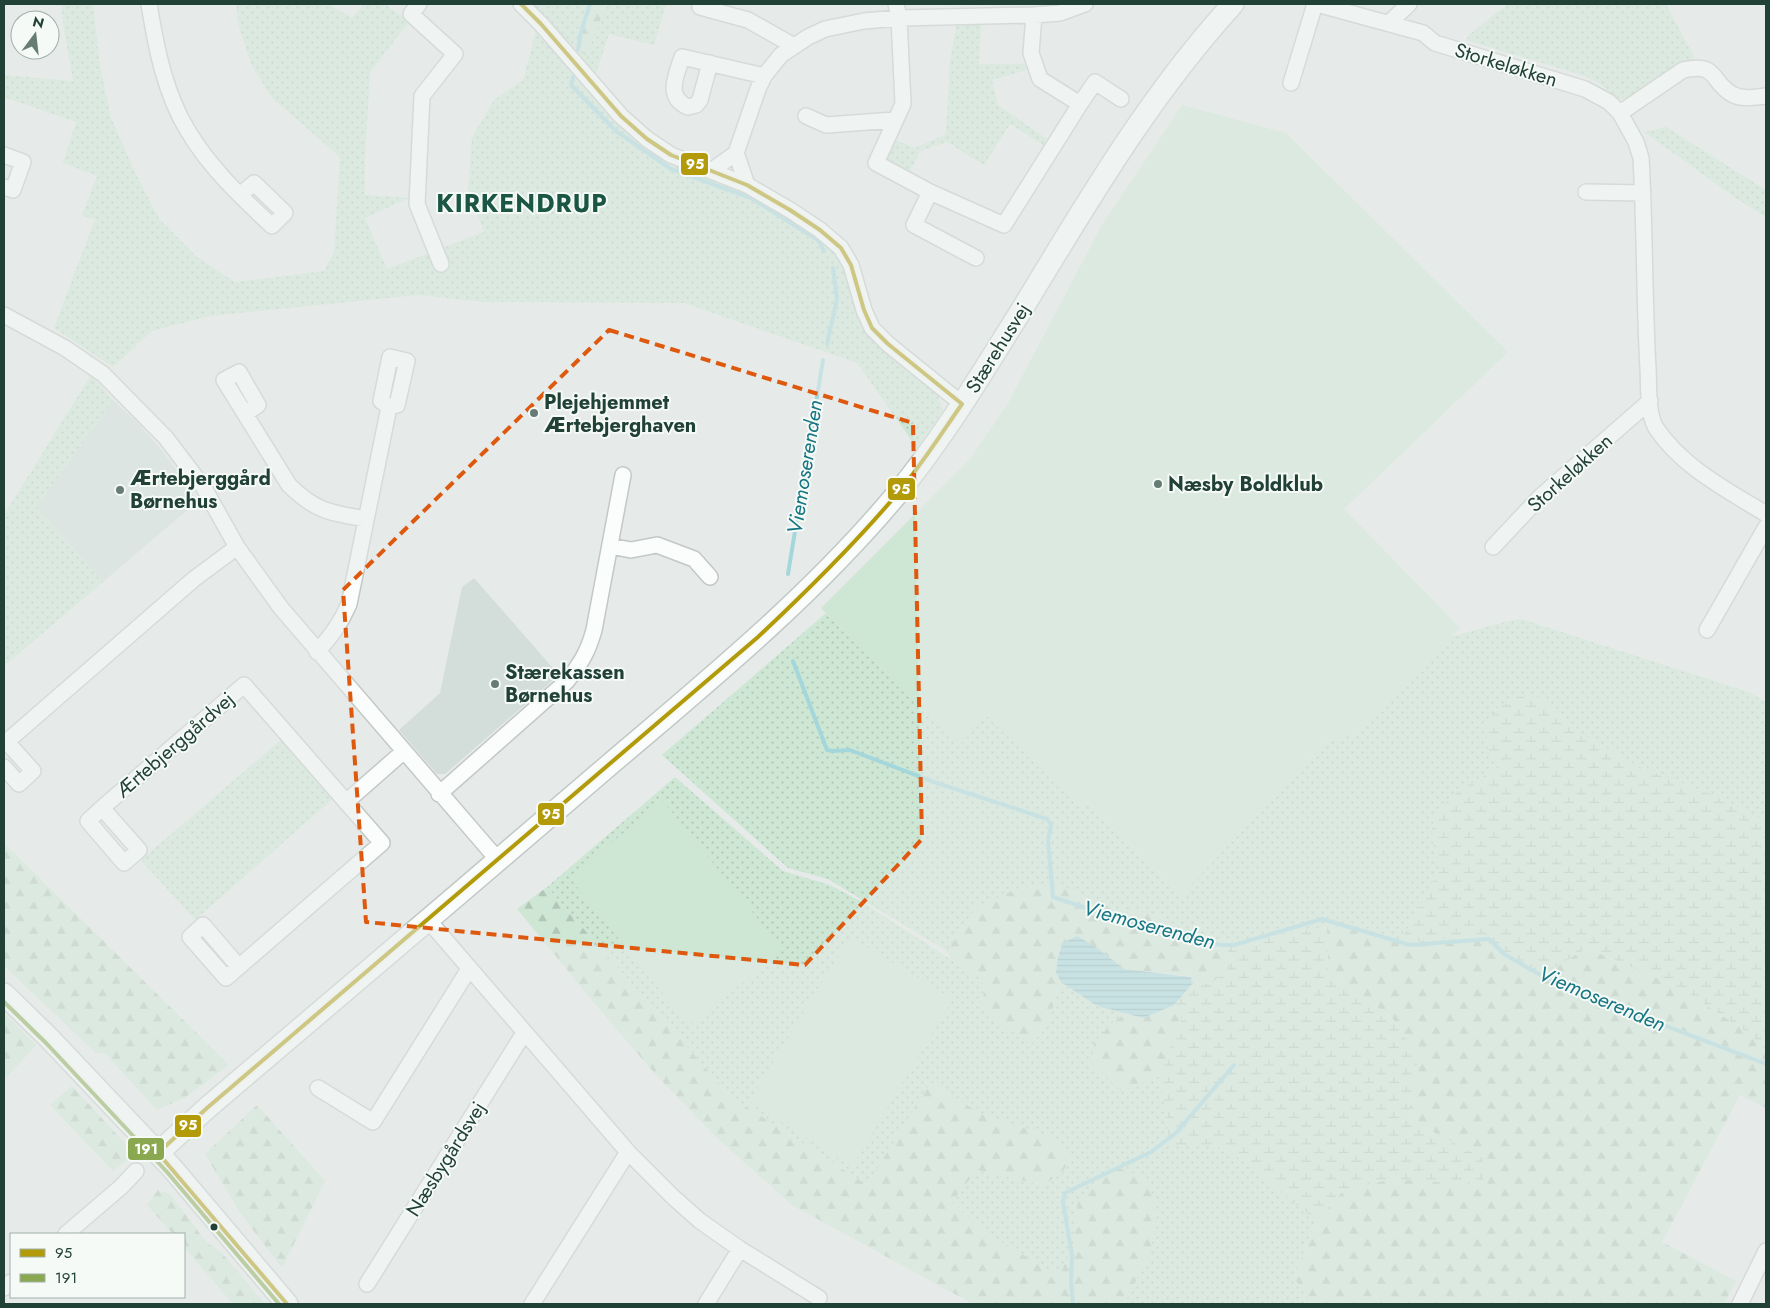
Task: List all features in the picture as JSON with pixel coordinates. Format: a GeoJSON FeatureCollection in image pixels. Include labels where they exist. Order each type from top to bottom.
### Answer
{"type":"FeatureCollection","features":[{"type":"Feature","properties":{"kind":"street"},"geometry":{"type":"LineString","coordinates":[[149,4],[159,56],[171,94],[188,131],[215,168],[240,195]]}},
{"type":"Feature","properties":{"kind":"street"},"geometry":{"type":"LineString","coordinates":[[420,4],[411,14],[454,54],[422,96],[417,204],[441,264]]}},
{"type":"Feature","properties":{"kind":"street"},"geometry":{"type":"LineString","coordinates":[[522,4],[621,116],[640,134],[671,155],[746,185],[790,210],[820,230],[841,248],[851,265],[864,310],[872,328],[894,349],[962,404]]}},
{"type":"Feature","properties":{"kind":"street"},"geometry":{"type":"LineString","coordinates":[[701,4],[700,7],[748,20],[794,46]]}},
{"type":"Feature","properties":{"kind":"street"},"geometry":{"type":"LineString","coordinates":[[746,185],[736,153],[753,100],[764,76],[781,55],[824,29],[864,21],[897,11],[1034,15],[1060,13],[1085,4]]}},
{"type":"Feature","properties":{"kind":"street","name":"Stærehusvej"},"geometry":{"type":"LineString","coordinates":[[158,1153],[207,1108],[673,711],[806,592],[852,545],[897,494],[924,459],[962,404],[1098,185],[1150,107],[1210,30],[1234,4]]}},
{"type":"Feature","properties":{"kind":"street","name":"Storkeløkken"},"geometry":{"type":"LineString","coordinates":[[1291,83],[1316,4],[1423,33],[1435,43],[1585,89],[1609,102],[1620,113],[1636,142],[1641,158],[1646,333],[1650,401],[1655,426],[1672,448],[1698,471],[1766,514]]}},
{"type":"Feature","properties":{"kind":"street"},"geometry":{"type":"LineString","coordinates":[[1389,23],[1409,4]]}},
{"type":"Feature","properties":{"kind":"street"},"geometry":{"type":"LineString","coordinates":[[897,11],[903,104],[876,164],[930,192],[1004,225],[1094,82],[1121,99]]}},
{"type":"Feature","properties":{"kind":"street"},"geometry":{"type":"LineString","coordinates":[[1034,15],[1031,53],[1040,79],[1080,104]]}},
{"type":"Feature","properties":{"kind":"street"},"geometry":{"type":"LineString","coordinates":[[710,63],[764,76]]}},
{"type":"Feature","properties":{"kind":"street"},"geometry":{"type":"LineString","coordinates":[[1620,113],[1683,70],[1692,68],[1703,69],[1712,73],[1725,89],[1732,94],[1750,98],[1766,96]]}},
{"type":"Feature","properties":{"kind":"street"},"geometry":{"type":"LineString","coordinates":[[806,116],[826,124],[895,120]]}},
{"type":"Feature","properties":{"kind":"street"},"geometry":{"type":"LineString","coordinates":[[711,171],[736,153]]}},
{"type":"Feature","properties":{"kind":"street"},"geometry":{"type":"LineString","coordinates":[[4,155],[23,162],[13,190],[4,187]]}},
{"type":"Feature","properties":{"kind":"street"},"geometry":{"type":"LineString","coordinates":[[930,192],[914,225],[976,258]]}},
{"type":"Feature","properties":{"kind":"street"},"geometry":{"type":"LineString","coordinates":[[1586,192],[1643,193]]}},
{"type":"Feature","properties":{"kind":"street"},"geometry":{"type":"LineString","coordinates":[[4,315],[65,348],[103,374],[166,438],[204,488],[238,547],[281,608],[439,794],[498,860]]}},
{"type":"Feature","properties":{"kind":"street","name":"Storkeløkken"},"geometry":{"type":"LineString","coordinates":[[1493,547],[1540,497],[1650,401]]}},
{"type":"Feature","properties":{"kind":"street"},"geometry":{"type":"LineString","coordinates":[[317,652],[334,633],[342,621],[349,604],[389,407]]}},
{"type":"Feature","properties":{"kind":"street"},"geometry":{"type":"LineString","coordinates":[[245,414],[289,485],[302,498],[326,511],[366,519]]}},
{"type":"Feature","properties":{"kind":"street"},"geometry":{"type":"LineString","coordinates":[[439,794],[567,681],[583,660],[590,646],[594,630],[623,476]]}},
{"type":"Feature","properties":{"kind":"street"},"geometry":{"type":"LineString","coordinates":[[1707,630],[1766,528]]}},
{"type":"Feature","properties":{"kind":"street"},"geometry":{"type":"LineString","coordinates":[[610,546],[630,550],[657,545],[694,559],[710,577]]}},
{"type":"Feature","properties":{"kind":"street"},"geometry":{"type":"LineString","coordinates":[[4,767],[18,784],[33,772],[5,743],[194,578],[238,547]]}},
{"type":"Feature","properties":{"kind":"street","name":"Ærtebjerggårdvej"},"geometry":{"type":"LineString","coordinates":[[102,808],[244,685],[382,843],[239,967]]}},
{"type":"Feature","properties":{"kind":"street"},"geometry":{"type":"LineString","coordinates":[[346,802],[403,752]]}},
{"type":"Feature","properties":{"kind":"street"},"geometry":{"type":"LineString","coordinates":[[428,920],[628,1152],[693,1215],[740,1250],[819,1298]]}},
{"type":"Feature","properties":{"kind":"street"},"geometry":{"type":"LineString","coordinates":[[318,1088],[373,1122],[469,969]]}},
{"type":"Feature","properties":{"kind":"street"},"geometry":{"type":"LineString","coordinates":[[4,994],[50,1039],[158,1153],[287,1304]]}},
{"type":"Feature","properties":{"kind":"street","name":"Næsbygårdsvej"},"geometry":{"type":"LineString","coordinates":[[367,1284],[524,1033]]}},
{"type":"Feature","properties":{"kind":"street"},"geometry":{"type":"LineString","coordinates":[[532,1304],[628,1152]]}},
{"type":"Feature","properties":{"kind":"street"},"geometry":{"type":"LineString","coordinates":[[67,1233],[121,1187],[136,1171]]}},
{"type":"Feature","properties":{"kind":"street"},"geometry":{"type":"LineString","coordinates":[[706,1304],[740,1250]]}},
{"type":"Feature","properties":{"kind":"street"},"geometry":{"type":"LineString","coordinates":[[1740,1304],[1766,1251]]}},
{"type":"Feature","properties":{"kind":"highlighted area"},"geometry":{"type":"Polygon","coordinates":[[[609,330],[913,423],[922,839],[805,965],[366,922],[343,590],[609,330]]]}},
{"type":"Feature","properties":{"kind":"shaded area","name":"Ærtebjerggård Børnehus"},"geometry":{"type":"Polygon","coordinates":[[[113,400],[136,421],[160,448],[183,478],[197,502],[103,582],[37,507],[113,400]]]}},
{"type":"Feature","properties":{"kind":"shaded area","name":"Stærekassen Børnehus"},"geometry":{"type":"Polygon","coordinates":[[[474,578],[559,675],[445,774],[437,774],[399,730],[440,693],[462,587],[474,578]]]}},
{"type":"Feature","properties":{"kind":"green space"},"geometry":{"type":"Polygon","coordinates":[[[61,4],[93,4],[100,66],[111,118],[134,170],[159,219],[198,258],[235,282],[324,271],[334,252],[340,157],[271,97],[251,64],[239,27],[236,4],[328,4],[352,18],[364,4],[385,4],[409,22],[370,72],[365,195],[409,198],[365,218],[387,269],[484,232],[468,190],[472,137],[494,100],[523,80],[541,12],[531,4],[591,4],[578,46],[586,55],[607,4],[666,4],[654,45],[609,34],[590,91],[641,142],[750,192],[801,221],[837,254],[883,345],[938,396],[943,410],[917,448],[857,363],[684,303],[484,302],[418,295],[210,316],[152,331],[113,367],[54,328],[95,219],[82,216],[97,176],[63,163],[76,122],[4,97],[4,75],[73,81],[61,4]]]}},
{"type":"Feature","properties":{"kind":"green space"},"geometry":{"type":"Polygon","coordinates":[[[591,4],[607,4],[586,56],[578,46],[591,4]]]}},
{"type":"Feature","properties":{"kind":"green space"},"geometry":{"type":"Polygon","coordinates":[[[1508,4],[1666,4],[1694,57],[1693,61],[1630,100],[1619,99],[1597,82],[1585,76],[1466,40],[1470,34],[1508,4]]]}},
{"type":"Feature","properties":{"kind":"green space"},"geometry":{"type":"Polygon","coordinates":[[[981,22],[979,64],[1025,64],[1027,70],[992,80],[998,105],[1047,139],[1043,145],[1010,124],[984,165],[947,142],[920,151],[910,172],[887,161],[885,153],[893,139],[915,148],[946,134],[950,61],[957,23],[981,22]]]}},
{"type":"Feature","properties":{"kind":"green space","name":"Næsby Boldklub"},"geometry":{"type":"Polygon","coordinates":[[[1182,105],[1286,133],[1508,352],[1344,509],[1460,628],[1354,734],[1325,742],[1182,894],[1086,802],[1081,807],[987,716],[960,745],[821,608],[970,459],[1007,405],[1103,223],[1182,105]]]}},
{"type":"Feature","properties":{"kind":"green space"},"geometry":{"type":"Polygon","coordinates":[[[1666,127],[1766,190],[1766,217],[1737,199],[1644,132],[1666,127]]]}},
{"type":"Feature","properties":{"kind":"green space"},"geometry":{"type":"Polygon","coordinates":[[[91,375],[113,400],[37,507],[103,582],[4,666],[4,515],[91,375]]]}},
{"type":"Feature","properties":{"kind":"green space"},"geometry":{"type":"Polygon","coordinates":[[[826,613],[960,744],[987,716],[1081,807],[1086,802],[1182,894],[1325,742],[1354,734],[1450,637],[1521,619],[1749,692],[1766,702],[1766,822],[1716,796],[1637,766],[1583,735],[1541,699],[1487,745],[1497,769],[1446,801],[1432,838],[1440,869],[1400,943],[1343,927],[1327,927],[1227,943],[1187,935],[1162,915],[1113,909],[1055,883],[976,908],[947,951],[828,879],[788,868],[662,755],[826,613]]]}},
{"type":"Feature","properties":{"kind":"green space"},"geometry":{"type":"Polygon","coordinates":[[[1527,693],[1541,699],[1583,735],[1637,766],[1716,796],[1766,822],[1766,1056],[1753,1036],[1680,988],[1587,948],[1544,974],[1474,936],[1400,943],[1440,869],[1432,838],[1433,825],[1437,814],[1453,796],[1497,769],[1487,745],[1487,722],[1498,708],[1527,693]]]}},
{"type":"Feature","properties":{"kind":"green space"},"geometry":{"type":"Polygon","coordinates":[[[283,738],[335,797],[195,920],[141,860],[283,738]]]}},
{"type":"Feature","properties":{"kind":"green space"},"geometry":{"type":"Polygon","coordinates":[[[675,777],[783,871],[830,885],[860,901],[980,978],[986,989],[1031,1043],[1046,1028],[1061,982],[1094,1004],[1125,1014],[1113,1022],[1121,1091],[1160,1076],[1171,1146],[1209,1146],[1233,1153],[1316,1221],[1294,1277],[1312,1304],[1124,1304],[1150,1253],[1079,1201],[1074,1241],[1061,1277],[982,1231],[952,1202],[977,1170],[1043,1185],[1055,1139],[987,1117],[931,1083],[867,1185],[730,1096],[547,887],[675,777]]]}},
{"type":"Feature","properties":{"kind":"green space"},"geometry":{"type":"Polygon","coordinates":[[[663,801],[783,950],[689,1026],[569,877],[663,801]]]}},
{"type":"Feature","properties":{"kind":"green space"},"geometry":{"type":"Polygon","coordinates":[[[4,843],[229,1065],[184,1098],[157,1110],[105,1053],[96,1053],[4,966],[4,843]]]}},
{"type":"Feature","properties":{"kind":"green space"},"geometry":{"type":"Polygon","coordinates":[[[1055,883],[1113,909],[1162,915],[1187,935],[1227,943],[1230,967],[1212,983],[1192,984],[1191,976],[1124,969],[1096,947],[1056,973],[1061,982],[1046,1028],[1032,1043],[988,1017],[981,1001],[986,989],[980,978],[952,960],[947,951],[976,908],[1016,889],[1055,883]]]}},
{"type":"Feature","properties":{"kind":"green space"},"geometry":{"type":"Polygon","coordinates":[[[547,887],[730,1096],[867,1185],[930,1083],[987,1117],[1055,1139],[1071,1156],[1062,1173],[1043,1185],[977,1170],[952,1202],[982,1231],[1060,1276],[1074,1241],[1078,1201],[1117,1167],[1147,1179],[1157,1215],[1150,1253],[1124,1304],[973,1304],[792,1205],[715,1136],[657,1076],[517,909],[547,887]]]}},
{"type":"Feature","properties":{"kind":"green space"},"geometry":{"type":"Polygon","coordinates":[[[1327,927],[1343,927],[1400,943],[1474,936],[1544,974],[1586,948],[1680,988],[1753,1036],[1766,1056],[1766,1108],[1740,1095],[1662,1242],[1736,1281],[1724,1304],[1312,1304],[1294,1278],[1316,1221],[1343,1191],[1391,1179],[1483,1185],[1483,1158],[1408,1119],[1418,1058],[1393,1019],[1361,995],[1328,975],[1327,927]]]}},
{"type":"Feature","properties":{"kind":"green space"},"geometry":{"type":"Polygon","coordinates":[[[1327,927],[1328,975],[1361,995],[1393,1019],[1418,1058],[1408,1119],[1483,1158],[1483,1185],[1391,1179],[1343,1191],[1316,1221],[1233,1153],[1209,1146],[1170,1146],[1160,1076],[1182,1019],[1174,1005],[1192,984],[1212,983],[1230,967],[1227,943],[1327,927]]]}},
{"type":"Feature","properties":{"kind":"green space"},"geometry":{"type":"Polygon","coordinates":[[[850,937],[953,999],[852,1167],[749,1101],[850,937]]]}},
{"type":"Feature","properties":{"kind":"green space"},"geometry":{"type":"Polygon","coordinates":[[[1174,1005],[1182,1019],[1160,1076],[1121,1091],[1092,1064],[1094,1043],[1113,1022],[1125,1014],[1143,1018],[1174,1005]]]}},
{"type":"Feature","properties":{"kind":"green space"},"geometry":{"type":"Polygon","coordinates":[[[4,1013],[36,1045],[7,1077],[4,1076],[4,1013]]]}},
{"type":"Feature","properties":{"kind":"green space"},"geometry":{"type":"Polygon","coordinates":[[[72,1086],[135,1154],[113,1171],[50,1105],[72,1086]]]}},
{"type":"Feature","properties":{"kind":"green space"},"geometry":{"type":"Polygon","coordinates":[[[257,1105],[325,1181],[282,1268],[241,1214],[205,1154],[257,1105]]]}},
{"type":"Feature","properties":{"kind":"green space"},"geometry":{"type":"Polygon","coordinates":[[[158,1190],[170,1194],[207,1243],[220,1251],[265,1304],[233,1304],[185,1248],[185,1233],[172,1233],[147,1205],[158,1190]]]}},
{"type":"Feature","properties":{"kind":"water"},"geometry":{"type":"Polygon","coordinates":[[[1077,936],[1096,947],[1124,969],[1191,977],[1192,984],[1174,1005],[1143,1018],[1101,1007],[1061,982],[1056,973],[1058,957],[1063,943],[1077,936]]]}},
{"type":"Feature","properties":{"kind":"waterway","name":"Viemoserenden"},"geometry":{"type":"LineString","coordinates":[[578,50],[581,32],[590,4]]}},
{"type":"Feature","properties":{"kind":"waterway","name":"Viemoserenden"},"geometry":{"type":"LineString","coordinates":[[573,77],[571,85],[616,131],[671,169],[751,198],[818,240],[824,251]]}},
{"type":"Feature","properties":{"kind":"waterway","name":"Viemoserenden"},"geometry":{"type":"LineString","coordinates":[[827,344],[837,299],[833,268]]}},
{"type":"Feature","properties":{"kind":"waterway","name":"Viemoserenden"},"geometry":{"type":"LineString","coordinates":[[788,574],[823,360]]}},
{"type":"Feature","properties":{"kind":"waterway","name":"Viemoserenden"},"geometry":{"type":"LineString","coordinates":[[793,661],[827,750],[850,750],[934,782],[1047,819],[1051,825],[1048,841],[1053,897],[1150,929],[1221,945],[1234,945],[1322,919],[1410,945],[1489,939],[1504,954],[1558,985],[1766,1064]]}},
{"type":"Feature","properties":{"kind":"waterway"},"geometry":{"type":"LineString","coordinates":[[1073,1304],[1071,1282],[1072,1255],[1063,1202],[1065,1193],[1151,1152],[1176,1133],[1234,1065]]}},
{"type":"Feature","properties":{"kind":"transit line","name":"95"},"geometry":{"type":"LineString","coordinates":[[287,1304],[158,1153],[207,1108],[758,637],[829,568],[881,513],[931,450],[962,404],[888,344],[872,328],[864,310],[851,265],[841,248],[820,230],[747,185],[671,155],[647,139],[621,116],[541,24],[521,4]]}},
{"type":"Feature","properties":{"kind":"transit line","name":"191"},"geometry":{"type":"LineString","coordinates":[[4,1002],[46,1043],[167,1172],[279,1304]]}},
{"type":"Feature","properties":{"kind":"place","name":"Plejehjemmet Ærtebjerghaven"},"geometry":{"type":"Point","coordinates":[534,413]}},
{"type":"Feature","properties":{"kind":"place","name":"Næsby Boldklub"},"geometry":{"type":"Point","coordinates":[1158,484]}},
{"type":"Feature","properties":{"kind":"place","name":"Ærtebjerggård Børnehus"},"geometry":{"type":"Point","coordinates":[120,490]}},
{"type":"Feature","properties":{"kind":"place","name":"Stærekassen Børnehus"},"geometry":{"type":"Point","coordinates":[495,684]}},
{"type":"Feature","properties":{"kind":"district","name":"KIRKENDRUP"},"geometry":{"type":"Point","coordinates":[522,203]}}]}
